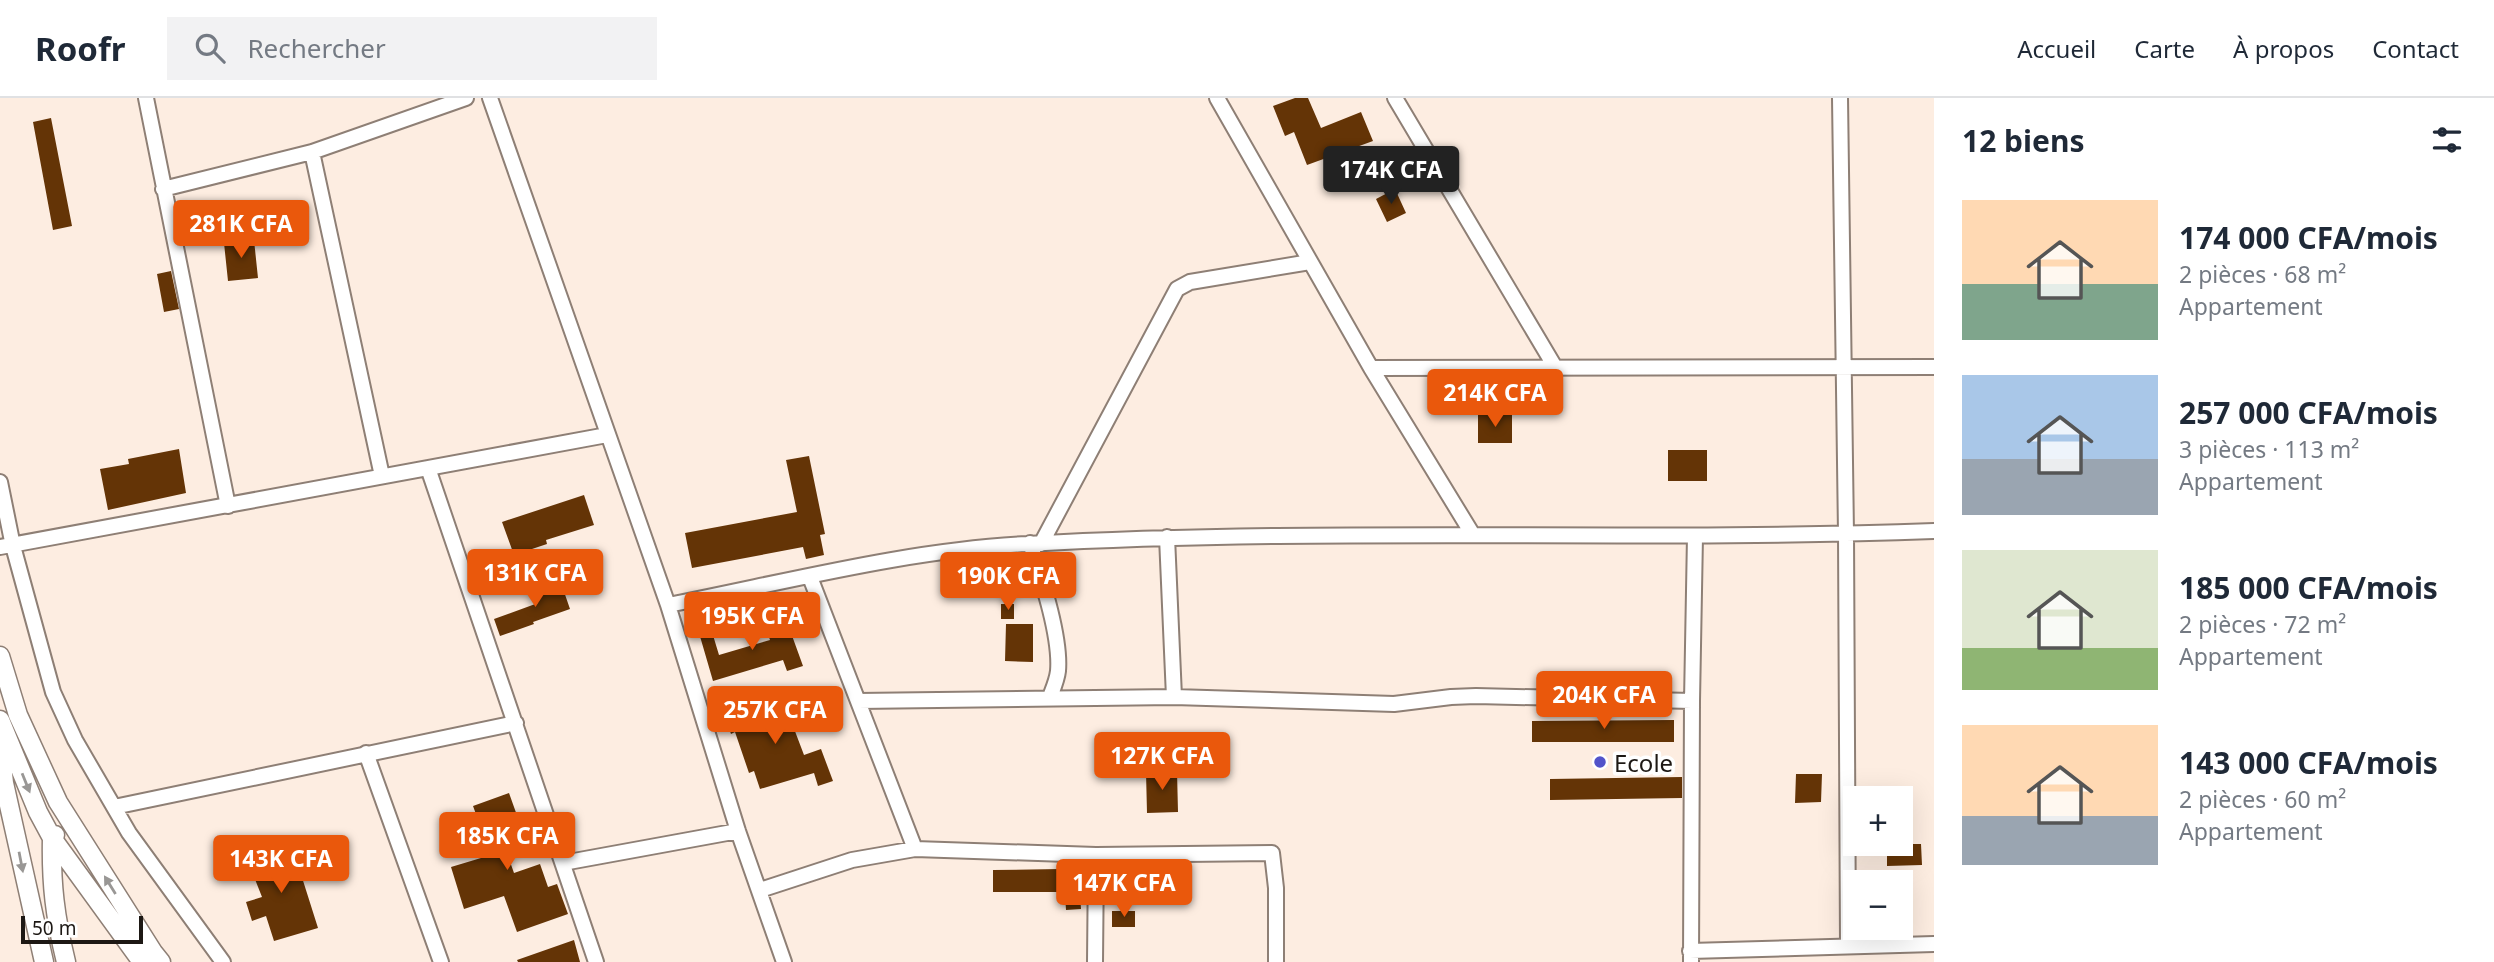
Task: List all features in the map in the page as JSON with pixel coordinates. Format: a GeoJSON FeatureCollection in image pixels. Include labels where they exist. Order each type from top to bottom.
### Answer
{"type":"FeatureCollection","features":[{"type":"Feature","properties":{"kind":"street"},"geometry":{"type":"LineString","coordinates":[[146,98],[228,506]]}},
{"type":"Feature","properties":{"kind":"street"},"geometry":{"type":"LineString","coordinates":[[163,189],[312,152],[466,98]]}},
{"type":"Feature","properties":{"kind":"street"},"geometry":{"type":"LineString","coordinates":[[490,98],[668,605],[738,831],[784,962]]}},
{"type":"Feature","properties":{"kind":"street"},"geometry":{"type":"LineString","coordinates":[[1217,98],[1371,368],[1473,535]]}},
{"type":"Feature","properties":{"kind":"street"},"geometry":{"type":"LineString","coordinates":[[1395,98],[1555,367]]}},
{"type":"Feature","properties":{"kind":"street"},"geometry":{"type":"LineString","coordinates":[[1840,98],[1848,945]]}},
{"type":"Feature","properties":{"kind":"street"},"geometry":{"type":"LineString","coordinates":[[312,152],[382,476]]}},
{"type":"Feature","properties":{"kind":"street"},"geometry":{"type":"LineString","coordinates":[[1050,697],[1058,672],[1057,651],[1036,544],[1177,289],[1190,282],[1310,262]]}},
{"type":"Feature","properties":{"kind":"street"},"geometry":{"type":"LineString","coordinates":[[1371,368],[1934,367]]}},
{"type":"Feature","properties":{"kind":"street"},"geometry":{"type":"LineString","coordinates":[[7,546],[607,435]]}},
{"type":"Feature","properties":{"kind":"street"},"geometry":{"type":"LineString","coordinates":[[428,468],[596,962]]}},
{"type":"Feature","properties":{"kind":"street"},"geometry":{"type":"LineString","coordinates":[[0,482],[7,546],[53,692],[75,740],[129,833],[223,962]]}},
{"type":"Feature","properties":{"kind":"street"},"geometry":{"type":"LineString","coordinates":[[668,605],[929,554],[1036,544],[1167,537],[1695,536],[1934,531]]}},
{"type":"Feature","properties":{"kind":"street"},"geometry":{"type":"LineString","coordinates":[[1695,536],[1691,957],[1848,945],[1934,944]]}},
{"type":"Feature","properties":{"kind":"street"},"geometry":{"type":"LineString","coordinates":[[1167,537],[1174,697]]}},
{"type":"Feature","properties":{"kind":"street"},"geometry":{"type":"LineString","coordinates":[[810,577],[915,849]]}},
{"type":"Feature","properties":{"kind":"street"},"geometry":{"type":"LineString","coordinates":[[0,656],[18,715],[48,782],[71,823],[161,962]]}},
{"type":"Feature","properties":{"kind":"street"},"geometry":{"type":"LineString","coordinates":[[858,701],[1174,697],[1394,704],[1451,696],[1692,701]]}},
{"type":"Feature","properties":{"kind":"street"},"geometry":{"type":"LineString","coordinates":[[0,720],[38,812],[52,838],[142,962]]}},
{"type":"Feature","properties":{"kind":"street"},"geometry":{"type":"LineString","coordinates":[[114,807],[516,723]]}},
{"type":"Feature","properties":{"kind":"street"},"geometry":{"type":"LineString","coordinates":[[0,746],[4,783],[44,962]]}},
{"type":"Feature","properties":{"kind":"street"},"geometry":{"type":"LineString","coordinates":[[366,753],[441,962]]}},
{"type":"Feature","properties":{"kind":"street"},"geometry":{"type":"LineString","coordinates":[[52,838],[71,823]]}},
{"type":"Feature","properties":{"kind":"street"},"geometry":{"type":"LineString","coordinates":[[563,863],[738,831]]}},
{"type":"Feature","properties":{"kind":"street"},"geometry":{"type":"LineString","coordinates":[[52,838],[51,881],[56,922],[66,962]]}},
{"type":"Feature","properties":{"kind":"street"},"geometry":{"type":"LineString","coordinates":[[760,890],[852,860],[915,849],[1096,855],[1273,853],[1276,962]]}},
{"type":"Feature","properties":{"kind":"street"},"geometry":{"type":"LineString","coordinates":[[1095,962],[1096,855]]}},
{"type":"Feature","properties":{"kind":"building"},"geometry":{"type":"Polygon","coordinates":[[[1295,98],[1308,98],[1321,128],[1361,112],[1373,141],[1307,165],[1294,132],[1285,136],[1273,106],[1295,98]]]}},
{"type":"Feature","properties":{"kind":"building"},"geometry":{"type":"Polygon","coordinates":[[[51,118],[72,226],[53,230],[33,122],[51,118]]]}},
{"type":"Feature","properties":{"kind":"building"},"geometry":{"type":"Polygon","coordinates":[[[1395,189],[1406,213],[1387,222],[1376,199],[1395,189]]]}},
{"type":"Feature","properties":{"kind":"building"},"geometry":{"type":"Polygon","coordinates":[[[254,240],[258,278],[228,281],[224,243],[254,240]]]}},
{"type":"Feature","properties":{"kind":"building"},"geometry":{"type":"Polygon","coordinates":[[[171,271],[179,309],[164,312],[157,274],[171,271]]]}},
{"type":"Feature","properties":{"kind":"building"},"geometry":{"type":"Polygon","coordinates":[[[1478,415],[1512,415],[1512,443],[1478,443],[1478,415]]]}},
{"type":"Feature","properties":{"kind":"building"},"geometry":{"type":"Polygon","coordinates":[[[179,449],[186,493],[108,510],[100,469],[129,464],[128,459],[179,449]]]}},
{"type":"Feature","properties":{"kind":"building"},"geometry":{"type":"Polygon","coordinates":[[[1668,450],[1707,450],[1707,481],[1668,481],[1668,450]]]}},
{"type":"Feature","properties":{"kind":"building"},"geometry":{"type":"Polygon","coordinates":[[[809,456],[825,534],[820,535],[824,555],[806,559],[803,547],[692,568],[685,533],[797,512],[786,460],[809,456]]]}},
{"type":"Feature","properties":{"kind":"building"},"geometry":{"type":"Polygon","coordinates":[[[584,495],[594,525],[546,540],[547,544],[514,555],[502,522],[584,495]]]}},
{"type":"Feature","properties":{"kind":"building"},"geometry":{"type":"Polygon","coordinates":[[[1021,571],[1029,571],[1034,589],[1020,589],[1021,571]]]}},
{"type":"Feature","properties":{"kind":"building"},"geometry":{"type":"Polygon","coordinates":[[[560,580],[570,609],[500,636],[494,619],[538,603],[533,589],[560,580]]]}},
{"type":"Feature","properties":{"kind":"building"},"geometry":{"type":"Polygon","coordinates":[[[1001,604],[1014,604],[1014,619],[1001,619],[1001,604]]]}},
{"type":"Feature","properties":{"kind":"building"},"geometry":{"type":"Polygon","coordinates":[[[779,618],[780,621],[786,619],[803,666],[787,671],[783,660],[713,681],[697,626],[709,622],[719,655],[770,640],[764,623],[779,618]]]}},
{"type":"Feature","properties":{"kind":"building"},"geometry":{"type":"Polygon","coordinates":[[[1006,624],[1033,624],[1033,662],[1005,661],[1006,624]]]}},
{"type":"Feature","properties":{"kind":"building"},"geometry":{"type":"Polygon","coordinates":[[[782,697],[804,755],[821,749],[833,781],[818,786],[814,773],[760,789],[754,771],[749,773],[735,732],[731,734],[725,716],[782,697]]]}},
{"type":"Feature","properties":{"kind":"building"},"geometry":{"type":"Polygon","coordinates":[[[1674,720],[1674,742],[1532,742],[1532,721],[1674,720]]]}},
{"type":"Feature","properties":{"kind":"building"},"geometry":{"type":"Polygon","coordinates":[[[1177,771],[1178,812],[1147,813],[1146,772],[1177,771]]]}},
{"type":"Feature","properties":{"kind":"building"},"geometry":{"type":"Polygon","coordinates":[[[1796,774],[1822,774],[1821,802],[1795,803],[1796,774]]]}},
{"type":"Feature","properties":{"kind":"building"},"geometry":{"type":"Polygon","coordinates":[[[1682,777],[1682,798],[1550,800],[1550,779],[1682,777]]]}},
{"type":"Feature","properties":{"kind":"building"},"geometry":{"type":"Polygon","coordinates":[[[509,793],[524,835],[503,842],[514,873],[540,864],[548,887],[557,884],[568,914],[517,932],[504,896],[464,909],[451,867],[491,855],[473,806],[509,793]]]}},
{"type":"Feature","properties":{"kind":"building"},"geometry":{"type":"Polygon","coordinates":[[[1913,844],[1921,844],[1922,865],[1887,866],[1887,856],[1913,856],[1913,844]]]}},
{"type":"Feature","properties":{"kind":"building"},"geometry":{"type":"Polygon","coordinates":[[[293,849],[318,928],[274,941],[266,916],[252,921],[246,902],[262,897],[247,859],[270,851],[272,856],[293,849]]]}},
{"type":"Feature","properties":{"kind":"building"},"geometry":{"type":"Polygon","coordinates":[[[1060,869],[1060,892],[993,892],[993,870],[1060,869]]]}},
{"type":"Feature","properties":{"kind":"building"},"geometry":{"type":"Polygon","coordinates":[[[1065,894],[1080,894],[1081,909],[1066,910],[1065,894]]]}},
{"type":"Feature","properties":{"kind":"building"},"geometry":{"type":"Polygon","coordinates":[[[1112,911],[1135,911],[1135,927],[1112,927],[1112,911]]]}},
{"type":"Feature","properties":{"kind":"building"},"geometry":{"type":"Polygon","coordinates":[[[574,940],[580,962],[517,960],[574,940]]]}},
{"type":"Feature","properties":{"kind":"place","name":"Ecole"},"geometry":{"type":"Point","coordinates":[1600,762]}}]}
